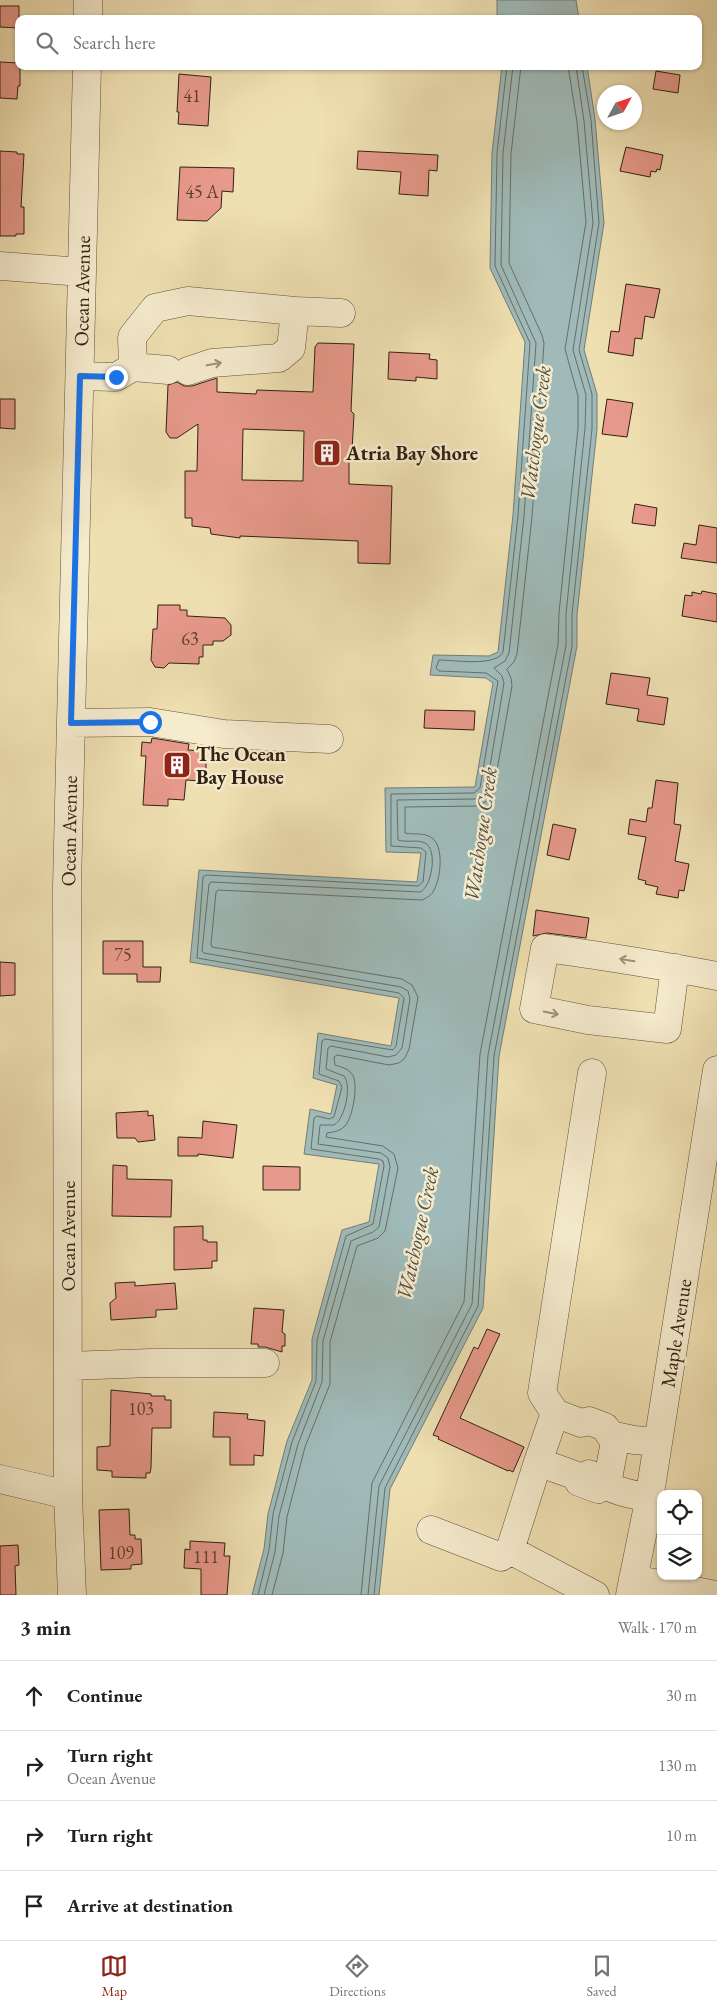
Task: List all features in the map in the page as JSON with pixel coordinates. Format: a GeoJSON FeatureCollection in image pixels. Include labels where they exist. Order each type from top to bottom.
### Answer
{"type":"FeatureCollection","features":[{"type":"Feature","properties":{"kind":"street"},"geometry":{"type":"LineString","coordinates":[[88,0],[88,15]]}},
{"type":"Feature","properties":{"kind":"street","name":"Ocean Avenue"},"geometry":{"type":"LineString","coordinates":[[72,1595],[68,1494],[67,886],[87,70]]}},
{"type":"Feature","properties":{"kind":"street"},"geometry":{"type":"LineString","coordinates":[[0,266],[82,272]]}},
{"type":"Feature","properties":{"kind":"street"},"geometry":{"type":"LineString","coordinates":[[133,367],[132,338],[155,308],[188,301],[295,311],[341,313]]}},
{"type":"Feature","properties":{"kind":"street"},"geometry":{"type":"LineString","coordinates":[[80,376],[116,377],[133,367],[178,370],[212,363],[279,358],[292,348],[295,311]]}},
{"type":"Feature","properties":{"kind":"street"},"geometry":{"type":"LineString","coordinates":[[71,723],[150,722],[224,734],[328,739]]}},
{"type":"Feature","properties":{"kind":"street"},"geometry":{"type":"LineString","coordinates":[[675,968],[667,1029],[588,1020],[534,1010],[545,948],[675,968],[717,976]]}},
{"type":"Feature","properties":{"kind":"street","name":"Maple Avenue"},"geometry":{"type":"LineString","coordinates":[[632,1587],[649,1498],[714,1101],[717,1070]]}},
{"type":"Feature","properties":{"kind":"street"},"geometry":{"type":"LineString","coordinates":[[592,1073],[542,1393],[555,1413],[581,1423],[586,1433],[603,1440],[613,1436],[658,1442]]}},
{"type":"Feature","properties":{"kind":"street"},"geometry":{"type":"LineString","coordinates":[[68,1366],[265,1362]]}},
{"type":"Feature","properties":{"kind":"street"},"geometry":{"type":"LineString","coordinates":[[431,1530],[501,1557],[510,1550],[555,1413]]}},
{"type":"Feature","properties":{"kind":"street"},"geometry":{"type":"LineString","coordinates":[[538,1462],[577,1476],[579,1482],[598,1489],[605,1484],[613,1436]]}},
{"type":"Feature","properties":{"kind":"street"},"geometry":{"type":"LineString","coordinates":[[0,1479],[68,1494]]}},
{"type":"Feature","properties":{"kind":"street"},"geometry":{"type":"LineString","coordinates":[[605,1484],[625,1493],[649,1498]]}},
{"type":"Feature","properties":{"kind":"street"},"geometry":{"type":"LineString","coordinates":[[510,1550],[595,1595]]}},
{"type":"Feature","properties":{"kind":"street"},"geometry":{"type":"LineString","coordinates":[[632,1587],[716,1595]]}},
{"type":"Feature","properties":{"kind":"water"},"geometry":{"type":"Polygon","coordinates":[[[497,0],[576,0],[578,15],[497,15],[497,0]]]}},
{"type":"Feature","properties":{"kind":"water","name":"Watchogue Creek"},"geometry":{"type":"Polygon","coordinates":[[[502,70],[588,70],[595,119],[604,223],[584,350],[597,394],[597,429],[577,615],[577,646],[499,1056],[483,1308],[390,1489],[379,1595],[252,1595],[264,1549],[268,1514],[287,1441],[312,1380],[312,1339],[342,1230],[369,1222],[379,1164],[304,1154],[310,1109],[331,1114],[337,1085],[313,1078],[318,1033],[391,1046],[399,998],[190,962],[199,870],[417,882],[421,853],[386,852],[385,788],[475,787],[493,683],[486,678],[430,675],[433,655],[489,656],[498,652],[513,515],[525,342],[490,268],[492,153],[502,70]]]}},
{"type":"Feature","properties":{"kind":"building"},"geometry":{"type":"Polygon","coordinates":[[[0,6],[19,6],[19,15],[15,15],[15,28],[0,27],[0,6]]]}},
{"type":"Feature","properties":{"kind":"building"},"geometry":{"type":"Polygon","coordinates":[[[0,62],[15,63],[15,70],[20,70],[20,86],[18,86],[17,99],[0,98],[0,62]]]}},
{"type":"Feature","properties":{"kind":"building"},"geometry":{"type":"Polygon","coordinates":[[[656,71],[680,75],[678,93],[653,89],[656,71]]]}},
{"type":"Feature","properties":{"kind":"building"},"geometry":{"type":"Polygon","coordinates":[[[179,74],[211,77],[208,126],[178,124],[179,74]]]}},
{"type":"Feature","properties":{"kind":"building"},"geometry":{"type":"Polygon","coordinates":[[[626,147],[663,155],[660,170],[657,169],[656,172],[651,171],[650,177],[620,171],[626,147]]]}},
{"type":"Feature","properties":{"kind":"building"},"geometry":{"type":"Polygon","coordinates":[[[0,151],[24,154],[21,207],[24,207],[24,234],[16,234],[16,236],[0,236],[0,151]]]}},
{"type":"Feature","properties":{"kind":"building"},"geometry":{"type":"Polygon","coordinates":[[[358,151],[438,155],[437,171],[429,170],[428,196],[399,194],[401,172],[357,169],[358,151]]]}},
{"type":"Feature","properties":{"kind":"building"},"geometry":{"type":"Polygon","coordinates":[[[180,167],[234,168],[233,192],[222,191],[221,208],[207,221],[177,220],[180,167]]]}},
{"type":"Feature","properties":{"kind":"building"},"geometry":{"type":"Polygon","coordinates":[[[626,284],[660,289],[654,318],[645,316],[642,339],[635,338],[633,356],[608,352],[611,331],[619,332],[626,284]]]}},
{"type":"Feature","properties":{"kind":"building","name":"Atria Bay Shore"},"geometry":{"type":"Polygon","coordinates":[[[318,343],[354,344],[351,411],[354,414],[352,451],[349,454],[349,484],[392,486],[390,564],[358,563],[358,541],[240,536],[240,538],[211,534],[210,528],[192,526],[192,518],[185,518],[185,471],[197,471],[198,424],[177,438],[170,438],[166,432],[168,385],[177,382],[184,386],[192,386],[217,378],[217,392],[256,394],[257,390],[313,392],[315,347],[318,343]],[[243,429],[242,480],[303,481],[304,431],[243,429]]]}},
{"type":"Feature","properties":{"kind":"building","name":"Atria Bay Shore"},"geometry":{"type":"Polygon","coordinates":[[[389,352],[430,354],[429,359],[437,360],[437,379],[416,377],[416,381],[388,379],[389,352]]]}},
{"type":"Feature","properties":{"kind":"building"},"geometry":{"type":"Polygon","coordinates":[[[0,399],[15,399],[15,429],[0,428],[0,399]]]}},
{"type":"Feature","properties":{"kind":"building"},"geometry":{"type":"Polygon","coordinates":[[[607,399],[633,403],[627,437],[602,434],[607,399]]]}},
{"type":"Feature","properties":{"kind":"building"},"geometry":{"type":"Polygon","coordinates":[[[635,504],[657,508],[655,526],[632,523],[635,504]]]}},
{"type":"Feature","properties":{"kind":"building"},"geometry":{"type":"Polygon","coordinates":[[[699,525],[717,528],[717,563],[681,558],[684,543],[696,545],[699,525]]]}},
{"type":"Feature","properties":{"kind":"building"},"geometry":{"type":"Polygon","coordinates":[[[702,591],[717,594],[717,622],[682,616],[685,595],[692,596],[692,592],[701,594],[702,591]]]}},
{"type":"Feature","properties":{"kind":"building"},"geometry":{"type":"Polygon","coordinates":[[[158,605],[180,605],[180,610],[187,610],[187,616],[225,618],[231,625],[231,635],[223,641],[213,641],[213,645],[203,645],[203,657],[199,657],[199,664],[169,663],[164,668],[155,667],[151,660],[153,629],[157,629],[158,605]]]}},
{"type":"Feature","properties":{"kind":"building"},"geometry":{"type":"Polygon","coordinates":[[[611,673],[650,678],[647,695],[668,698],[664,725],[637,721],[639,709],[606,704],[611,673]]]}},
{"type":"Feature","properties":{"kind":"building"},"geometry":{"type":"Polygon","coordinates":[[[425,710],[475,711],[474,730],[424,728],[425,710]]]}},
{"type":"Feature","properties":{"kind":"building","name":"The Ocean Bay House"},"geometry":{"type":"Polygon","coordinates":[[[152,738],[189,744],[188,750],[206,751],[206,777],[202,777],[201,781],[186,780],[184,800],[168,799],[168,806],[143,805],[146,756],[141,756],[142,742],[151,743],[152,738]]]}},
{"type":"Feature","properties":{"kind":"building"},"geometry":{"type":"Polygon","coordinates":[[[656,780],[678,783],[674,824],[681,825],[675,861],[689,864],[684,891],[679,890],[678,898],[656,894],[658,887],[645,884],[646,881],[638,879],[646,837],[628,834],[630,819],[646,822],[648,808],[652,808],[656,780]]]}},
{"type":"Feature","properties":{"kind":"building"},"geometry":{"type":"Polygon","coordinates":[[[553,824],[576,829],[569,860],[547,855],[553,824]]]}},
{"type":"Feature","properties":{"kind":"building"},"geometry":{"type":"Polygon","coordinates":[[[536,910],[589,918],[586,938],[547,933],[533,936],[536,910]]]}},
{"type":"Feature","properties":{"kind":"building"},"geometry":{"type":"Polygon","coordinates":[[[103,941],[143,941],[143,967],[161,967],[160,982],[137,982],[137,974],[103,974],[103,941]]]}},
{"type":"Feature","properties":{"kind":"building"},"geometry":{"type":"Polygon","coordinates":[[[0,962],[15,963],[15,995],[0,996],[0,962]]]}},
{"type":"Feature","properties":{"kind":"building"},"geometry":{"type":"Polygon","coordinates":[[[148,1111],[148,1116],[153,1115],[155,1140],[138,1142],[135,1138],[117,1138],[116,1113],[148,1111]]]}},
{"type":"Feature","properties":{"kind":"building"},"geometry":{"type":"Polygon","coordinates":[[[203,1121],[237,1125],[233,1158],[198,1154],[198,1156],[178,1156],[178,1137],[202,1138],[203,1121]]]}},
{"type":"Feature","properties":{"kind":"building"},"geometry":{"type":"Polygon","coordinates":[[[113,1165],[127,1166],[127,1179],[172,1180],[171,1217],[112,1216],[113,1165]]]}},
{"type":"Feature","properties":{"kind":"building"},"geometry":{"type":"Polygon","coordinates":[[[263,1166],[300,1167],[300,1190],[263,1190],[263,1166]]]}},
{"type":"Feature","properties":{"kind":"building"},"geometry":{"type":"Polygon","coordinates":[[[203,1226],[203,1240],[217,1242],[217,1261],[212,1261],[212,1268],[174,1270],[174,1227],[203,1226]]]}},
{"type":"Feature","properties":{"kind":"building"},"geometry":{"type":"Polygon","coordinates":[[[135,1282],[135,1286],[175,1283],[177,1309],[156,1310],[156,1317],[111,1320],[110,1303],[116,1298],[115,1283],[135,1282]]]}},
{"type":"Feature","properties":{"kind":"building"},"geometry":{"type":"Polygon","coordinates":[[[254,1308],[284,1310],[282,1332],[285,1334],[285,1346],[282,1346],[282,1352],[258,1347],[258,1344],[251,1344],[254,1308]]]}},
{"type":"Feature","properties":{"kind":"building"},"geometry":{"type":"Polygon","coordinates":[[[487,1329],[500,1334],[460,1418],[524,1447],[513,1472],[438,1439],[439,1437],[433,1435],[474,1347],[478,1349],[487,1329]]]}},
{"type":"Feature","properties":{"kind":"building"},"geometry":{"type":"Polygon","coordinates":[[[111,1390],[151,1394],[151,1396],[165,1396],[165,1400],[171,1400],[171,1428],[152,1428],[151,1468],[150,1473],[146,1473],[146,1478],[112,1477],[112,1471],[97,1470],[97,1447],[110,1446],[111,1390]]]}},
{"type":"Feature","properties":{"kind":"building"},"geometry":{"type":"Polygon","coordinates":[[[214,1412],[248,1414],[247,1419],[265,1421],[263,1456],[254,1455],[254,1465],[230,1465],[230,1437],[213,1437],[214,1412]]]}},
{"type":"Feature","properties":{"kind":"building"},"geometry":{"type":"Polygon","coordinates":[[[129,1509],[130,1535],[135,1535],[135,1539],[141,1539],[142,1564],[131,1565],[131,1569],[101,1570],[99,1510],[129,1509]]]}},
{"type":"Feature","properties":{"kind":"building"},"geometry":{"type":"Polygon","coordinates":[[[190,1541],[225,1543],[224,1556],[230,1556],[227,1595],[201,1595],[201,1569],[184,1568],[185,1549],[190,1550],[190,1541]]]}},
{"type":"Feature","properties":{"kind":"building"},"geometry":{"type":"Polygon","coordinates":[[[18,1545],[19,1565],[15,1566],[16,1595],[0,1595],[0,1546],[18,1545]]]}},
{"type":"Feature","properties":{"kind":"place","name":"Atria Bay Shore"},"geometry":{"type":"Point","coordinates":[327,453]}},
{"type":"Feature","properties":{"kind":"place","name":"The Ocean Bay House"},"geometry":{"type":"Point","coordinates":[177,765]}},
{"type":"Feature","properties":{"kind":"route"},"geometry":{"type":"LineString","coordinates":[[116,377],[80,376],[71,723],[150,722]]}}]}
